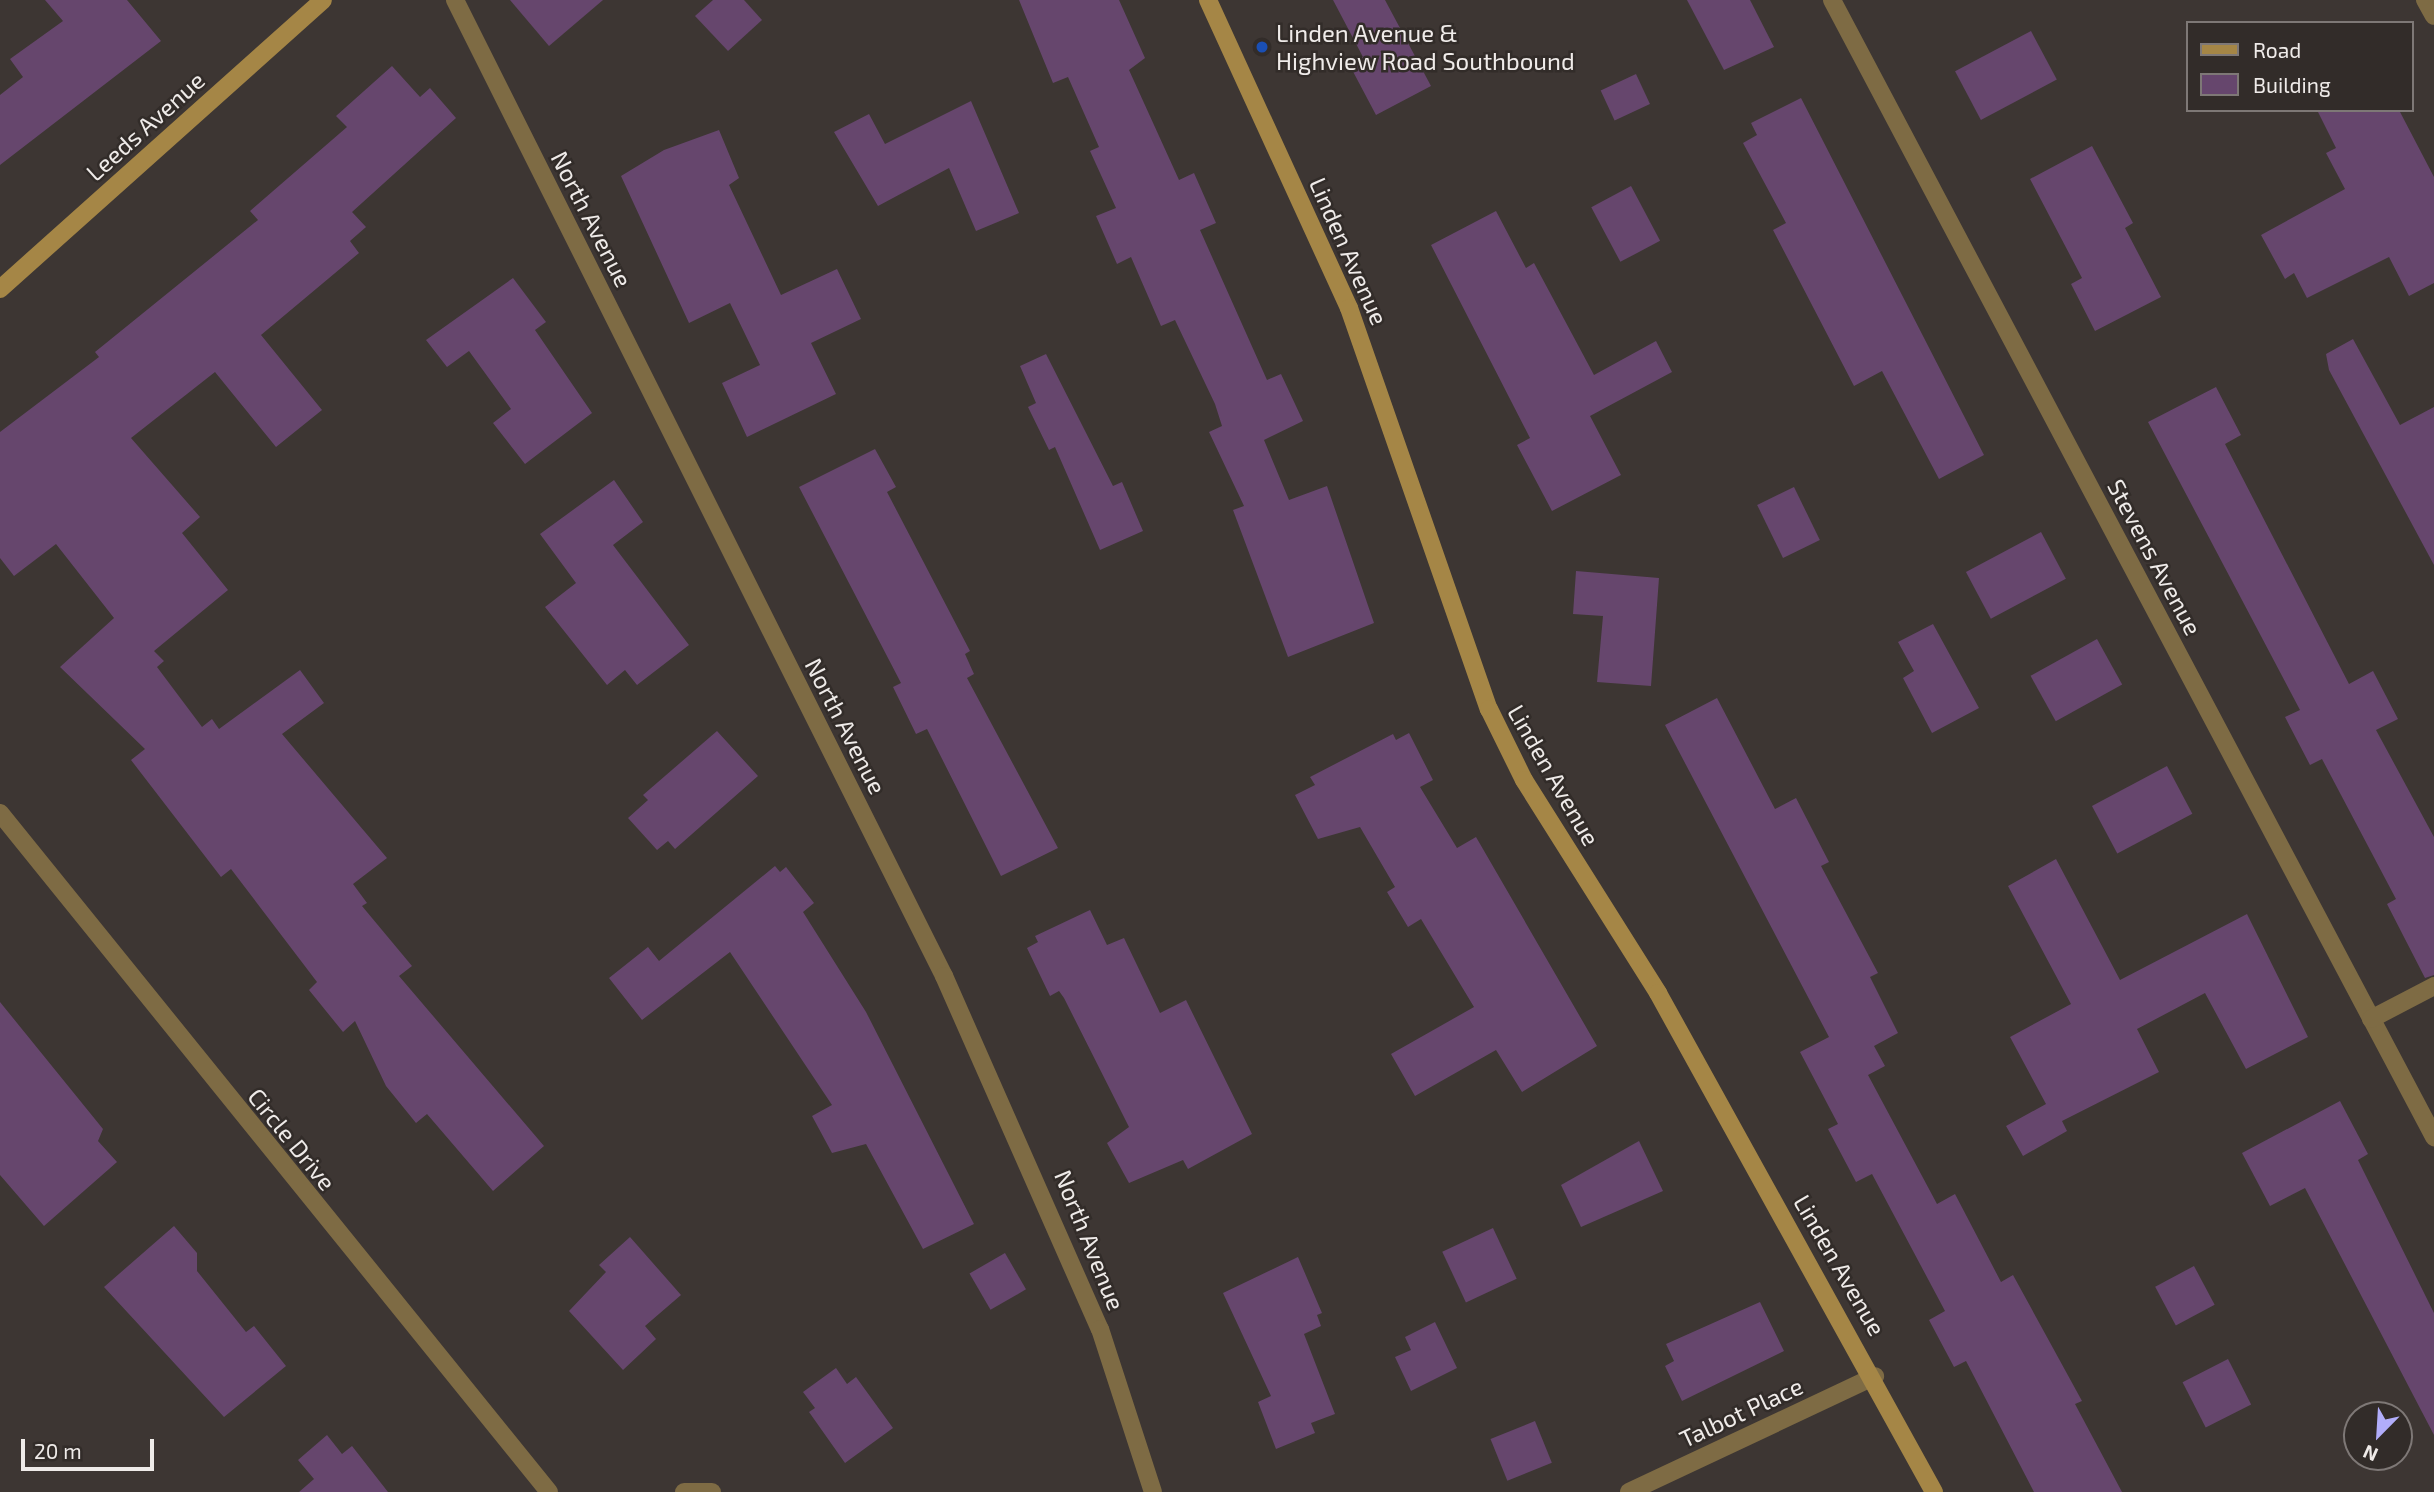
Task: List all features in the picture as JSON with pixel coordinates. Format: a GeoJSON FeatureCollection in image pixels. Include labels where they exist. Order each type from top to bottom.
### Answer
{"type":"FeatureCollection","features":[{"type":"Feature","properties":{"kind":"street","name":"Leeds Avenue"},"geometry":{"type":"LineString","coordinates":[[0,289],[323,0]]}},
{"type":"Feature","properties":{"kind":"street","name":"North Avenue"},"geometry":{"type":"LineString","coordinates":[[455,0],[944,976],[1100,1329],[1153,1492]]}},
{"type":"Feature","properties":{"kind":"street","name":"Linden Avenue"},"geometry":{"type":"LineString","coordinates":[[1208,0],[1349,308],[1489,709],[1524,780],[1658,993],[1875,1376],[1934,1492]]}},
{"type":"Feature","properties":{"kind":"street","name":"Stevens Avenue"},"geometry":{"type":"LineString","coordinates":[[1832,0],[2434,1138]]}},
{"type":"Feature","properties":{"kind":"street"},"geometry":{"type":"LineString","coordinates":[[2426,0],[2434,16]]}},
{"type":"Feature","properties":{"kind":"street","name":"Circle Drive"},"geometry":{"type":"LineString","coordinates":[[0,813],[549,1492]]}},
{"type":"Feature","properties":{"kind":"street"},"geometry":{"type":"LineString","coordinates":[[2371,1019],[2434,986]]}},
{"type":"Feature","properties":{"kind":"street","name":"Talbot Place"},"geometry":{"type":"LineString","coordinates":[[1629,1492],[1875,1376]]}},
{"type":"Feature","properties":{"kind":"street"},"geometry":{"type":"LineString","coordinates":[[684,1492],[712,1492]]}},
{"type":"Feature","properties":{"kind":"building"},"geometry":{"type":"Polygon","coordinates":[[[45,0],[127,0],[161,41],[0,165],[0,95],[23,77],[10,59],[63,21],[45,0]]]}},
{"type":"Feature","properties":{"kind":"building"},"geometry":{"type":"Polygon","coordinates":[[[510,0],[603,0],[549,46],[510,0]]]}},
{"type":"Feature","properties":{"kind":"building"},"geometry":{"type":"Polygon","coordinates":[[[713,0],[744,0],[762,20],[728,51],[695,16],[713,0]]]}},
{"type":"Feature","properties":{"kind":"building"},"geometry":{"type":"Polygon","coordinates":[[[1019,0],[1119,0],[1145,58],[1129,70],[1179,180],[1194,173],[1216,223],[1200,230],[1267,380],[1281,374],[1303,421],[1264,440],[1289,500],[1327,486],[1374,623],[1288,657],[1233,510],[1244,506],[1209,432],[1222,426],[1215,404],[1175,320],[1161,326],[1131,257],[1117,264],[1096,216],[1116,208],[1090,151],[1099,147],[1068,77],[1053,83],[1019,0]]]}},
{"type":"Feature","properties":{"kind":"building"},"geometry":{"type":"Polygon","coordinates":[[[1333,0],[1385,0],[1431,86],[1376,115],[1349,64],[1363,57],[1333,0]]]}},
{"type":"Feature","properties":{"kind":"building"},"geometry":{"type":"Polygon","coordinates":[[[1687,0],[1750,0],[1774,47],[1724,70],[1687,0]]]}},
{"type":"Feature","properties":{"kind":"building"},"geometry":{"type":"Polygon","coordinates":[[[2031,31],[2057,80],[1981,120],[1955,71],[2031,31]]]}},
{"type":"Feature","properties":{"kind":"building"},"geometry":{"type":"Polygon","coordinates":[[[392,66],[420,97],[430,88],[456,118],[352,212],[366,227],[350,241],[359,253],[261,335],[322,410],[276,447],[215,372],[131,438],[200,517],[182,533],[228,590],[154,651],[164,661],[157,667],[202,727],[212,719],[219,729],[300,670],[324,703],[282,734],[387,858],[353,884],[367,903],[362,906],[412,966],[399,976],[544,1146],[493,1191],[427,1114],[416,1123],[386,1086],[355,1021],[343,1032],[309,990],[317,982],[231,869],[221,877],[131,760],[145,749],[60,667],[114,618],[56,544],[14,576],[0,558],[0,432],[99,357],[95,352],[258,220],[250,211],[347,127],[336,116],[392,66]]]}},
{"type":"Feature","properties":{"kind":"building"},"geometry":{"type":"Polygon","coordinates":[[[1636,74],[1650,104],[1615,120],[1601,90],[1636,74]]]}},
{"type":"Feature","properties":{"kind":"building"},"geometry":{"type":"Polygon","coordinates":[[[1801,98],[1984,455],[1939,479],[1882,371],[1854,386],[1773,230],[1786,223],[1743,143],[1757,135],[1751,123],[1801,98]]]}},
{"type":"Feature","properties":{"kind":"building"},"geometry":{"type":"Polygon","coordinates":[[[971,101],[1019,213],[976,231],[949,168],[878,206],[834,132],[869,114],[885,144],[971,101]]]}},
{"type":"Feature","properties":{"kind":"building"},"geometry":{"type":"Polygon","coordinates":[[[2318,112],[2400,112],[2434,177],[2434,283],[2409,296],[2389,257],[2307,298],[2294,273],[2285,279],[2261,235],[2345,189],[2326,153],[2336,148],[2318,112]]]}},
{"type":"Feature","properties":{"kind":"building"},"geometry":{"type":"Polygon","coordinates":[[[719,130],[739,178],[729,185],[781,295],[837,269],[861,319],[811,343],[836,394],[747,437],[722,383],[760,365],[730,303],[689,323],[621,176],[664,150],[719,130]]]}},
{"type":"Feature","properties":{"kind":"building"},"geometry":{"type":"Polygon","coordinates":[[[2092,146],[2133,223],[2125,228],[2161,297],[2095,331],[2071,284],[2082,278],[2030,179],[2092,146]]]}},
{"type":"Feature","properties":{"kind":"building"},"geometry":{"type":"Polygon","coordinates":[[[1631,186],[1660,241],[1620,262],[1591,207],[1631,186]]]}},
{"type":"Feature","properties":{"kind":"building"},"geometry":{"type":"Polygon","coordinates":[[[1496,211],[1526,268],[1534,263],[1594,375],[1656,341],[1672,372],[1590,416],[1621,475],[1552,511],[1517,445],[1530,438],[1431,245],[1496,211]]]}},
{"type":"Feature","properties":{"kind":"building"},"geometry":{"type":"Polygon","coordinates":[[[513,278],[546,322],[535,330],[592,413],[525,464],[493,423],[511,409],[469,351],[447,367],[426,340],[513,278]]]}},
{"type":"Feature","properties":{"kind":"building"},"geometry":{"type":"Polygon","coordinates":[[[2353,339],[2400,425],[2434,407],[2434,565],[2329,370],[2326,354],[2353,339]]]}},
{"type":"Feature","properties":{"kind":"building"},"geometry":{"type":"Polygon","coordinates":[[[1046,354],[1113,486],[1122,482],[1143,531],[1100,550],[1055,447],[1049,450],[1028,407],[1036,403],[1020,366],[1046,354]]]}},
{"type":"Feature","properties":{"kind":"building"},"geometry":{"type":"Polygon","coordinates":[[[2216,387],[2241,435],[2225,444],[2349,684],[2373,671],[2398,719],[2376,730],[2434,837],[2434,975],[2425,978],[2387,904],[2396,899],[2322,759],[2310,765],[2285,717],[2300,710],[2148,422],[2216,387]]]}},
{"type":"Feature","properties":{"kind":"building"},"geometry":{"type":"Polygon","coordinates":[[[875,449],[896,487],[887,492],[970,651],[965,654],[974,674],[967,678],[1058,848],[1001,876],[927,729],[916,734],[893,687],[901,683],[799,487],[875,449]]]}},
{"type":"Feature","properties":{"kind":"building"},"geometry":{"type":"Polygon","coordinates":[[[614,480],[643,522],[613,545],[689,645],[637,685],[625,670],[607,685],[545,607],[576,583],[540,534],[614,480]]]}},
{"type":"Feature","properties":{"kind":"building"},"geometry":{"type":"Polygon","coordinates":[[[1794,487],[1820,540],[1783,558],[1757,505],[1794,487]]]}},
{"type":"Feature","properties":{"kind":"building"},"geometry":{"type":"Polygon","coordinates":[[[2041,532],[2066,579],[1991,619],[1966,572],[2041,532]]]}},
{"type":"Feature","properties":{"kind":"building"},"geometry":{"type":"Polygon","coordinates":[[[1576,571],[1659,578],[1651,686],[1597,682],[1603,616],[1573,614],[1576,571]]]}},
{"type":"Feature","properties":{"kind":"building"},"geometry":{"type":"Polygon","coordinates":[[[1933,624],[1979,708],[1932,733],[1903,678],[1914,671],[1898,642],[1933,624]]]}},
{"type":"Feature","properties":{"kind":"building"},"geometry":{"type":"Polygon","coordinates":[[[2097,639],[2122,684],[2056,721],[2031,676],[2097,639]]]}},
{"type":"Feature","properties":{"kind":"building"},"geometry":{"type":"Polygon","coordinates":[[[1717,698],[1775,809],[1796,798],[1829,862],[1821,866],[1878,973],[1870,977],[1898,1033],[1874,1046],[1885,1066],[1868,1075],[1937,1204],[1955,1194],[2001,1282],[2013,1275],[2082,1401],[2075,1404],[2122,1492],[2034,1492],[1966,1361],[1954,1367],[1929,1320],[1945,1311],[1872,1174],[1856,1182],[1828,1129],[1838,1124],[1800,1052],[1829,1037],[1665,725],[1717,698]]]}},
{"type":"Feature","properties":{"kind":"building"},"geometry":{"type":"Polygon","coordinates":[[[717,731],[758,776],[675,849],[668,841],[657,850],[628,818],[648,800],[643,795],[717,731]]]}},
{"type":"Feature","properties":{"kind":"building"},"geometry":{"type":"Polygon","coordinates":[[[1409,733],[1433,780],[1420,787],[1457,848],[1476,837],[1597,1046],[1522,1092],[1496,1050],[1415,1096],[1391,1054],[1474,1007],[1421,919],[1408,927],[1387,892],[1395,887],[1360,827],[1318,839],[1295,795],[1315,785],[1310,777],[1393,734],[1396,740],[1409,733]]]}},
{"type":"Feature","properties":{"kind":"building"},"geometry":{"type":"Polygon","coordinates":[[[2167,766],[2192,814],[2117,854],[2092,806],[2167,766]]]}},
{"type":"Feature","properties":{"kind":"building"},"geometry":{"type":"Polygon","coordinates":[[[2056,859],[2120,980],[2247,914],[2308,1037],[2246,1069],[2205,993],[2137,1029],[2159,1072],[2062,1121],[2067,1131],[2023,1156],[2006,1126],[2046,1104],[2010,1037],[2071,1004],[2008,886],[2056,859]]]}},
{"type":"Feature","properties":{"kind":"building"},"geometry":{"type":"Polygon","coordinates":[[[775,866],[780,872],[786,867],[814,903],[803,912],[866,1012],[974,1224],[923,1249],[866,1144],[832,1153],[812,1116],[832,1105],[730,952],[642,1020],[609,978],[648,947],[659,961],[775,866]]]}},
{"type":"Feature","properties":{"kind":"building"},"geometry":{"type":"Polygon","coordinates":[[[1090,910],[1107,945],[1124,938],[1160,1013],[1186,1000],[1252,1134],[1188,1169],[1183,1160],[1129,1183],[1107,1143],[1129,1127],[1064,998],[1059,991],[1050,996],[1027,948],[1038,942],[1035,936],[1090,910]]]}},
{"type":"Feature","properties":{"kind":"building"},"geometry":{"type":"Polygon","coordinates":[[[0,1002],[103,1129],[98,1141],[117,1162],[44,1226],[0,1175],[0,1002]]]}},
{"type":"Feature","properties":{"kind":"building"},"geometry":{"type":"Polygon","coordinates":[[[2340,1101],[2368,1154],[2358,1160],[2434,1313],[2434,1435],[2305,1188],[2270,1206],[2242,1153],[2340,1101]]]}},
{"type":"Feature","properties":{"kind":"building"},"geometry":{"type":"Polygon","coordinates":[[[1639,1141],[1663,1191],[1581,1227],[1561,1185],[1639,1141]]]}},
{"type":"Feature","properties":{"kind":"building"},"geometry":{"type":"Polygon","coordinates":[[[174,1226],[197,1253],[197,1271],[246,1332],[254,1326],[286,1366],[224,1417],[104,1287],[174,1226]]]}},
{"type":"Feature","properties":{"kind":"building"},"geometry":{"type":"Polygon","coordinates":[[[1493,1228],[1517,1279],[1466,1302],[1442,1252],[1493,1228]]]}},
{"type":"Feature","properties":{"kind":"building"},"geometry":{"type":"Polygon","coordinates":[[[630,1237],[681,1295],[645,1326],[656,1339],[623,1370],[569,1311],[606,1272],[599,1265],[630,1237]]]}},
{"type":"Feature","properties":{"kind":"building"},"geometry":{"type":"Polygon","coordinates":[[[1005,1253],[1026,1289],[990,1310],[969,1274],[1005,1253]]]}},
{"type":"Feature","properties":{"kind":"building"},"geometry":{"type":"Polygon","coordinates":[[[1298,1257],[1322,1313],[1317,1315],[1321,1326],[1304,1334],[1335,1414],[1311,1423],[1315,1433],[1276,1449],[1258,1402],[1271,1396],[1223,1293],[1298,1257]]]}},
{"type":"Feature","properties":{"kind":"building"},"geometry":{"type":"Polygon","coordinates":[[[2194,1266],[2215,1305],[2176,1326],[2155,1287],[2194,1266]]]}},
{"type":"Feature","properties":{"kind":"building"},"geometry":{"type":"Polygon","coordinates":[[[1760,1302],[1784,1351],[1682,1401],[1665,1366],[1674,1361],[1666,1344],[1760,1302]]]}},
{"type":"Feature","properties":{"kind":"building"},"geometry":{"type":"Polygon","coordinates":[[[1435,1322],[1457,1368],[1411,1391],[1395,1357],[1411,1350],[1405,1337],[1435,1322]]]}},
{"type":"Feature","properties":{"kind":"building"},"geometry":{"type":"Polygon","coordinates":[[[2228,1359],[2251,1404],[2206,1428],[2183,1382],[2228,1359]]]}},
{"type":"Feature","properties":{"kind":"building"},"geometry":{"type":"Polygon","coordinates":[[[836,1368],[847,1384],[856,1377],[893,1428],[845,1463],[809,1412],[815,1408],[803,1392],[836,1368]]]}},
{"type":"Feature","properties":{"kind":"building"},"geometry":{"type":"Polygon","coordinates":[[[1535,1421],[1552,1463],[1507,1481],[1490,1439],[1535,1421]]]}},
{"type":"Feature","properties":{"kind":"building"},"geometry":{"type":"Polygon","coordinates":[[[327,1435],[342,1454],[352,1446],[388,1492],[299,1492],[314,1479],[298,1460],[327,1435]]]}},
{"type":"Feature","properties":{"kind":"place","name":"Linden Avenue & Highview Road Southbound"},"geometry":{"type":"Point","coordinates":[1262,47]}}]}
